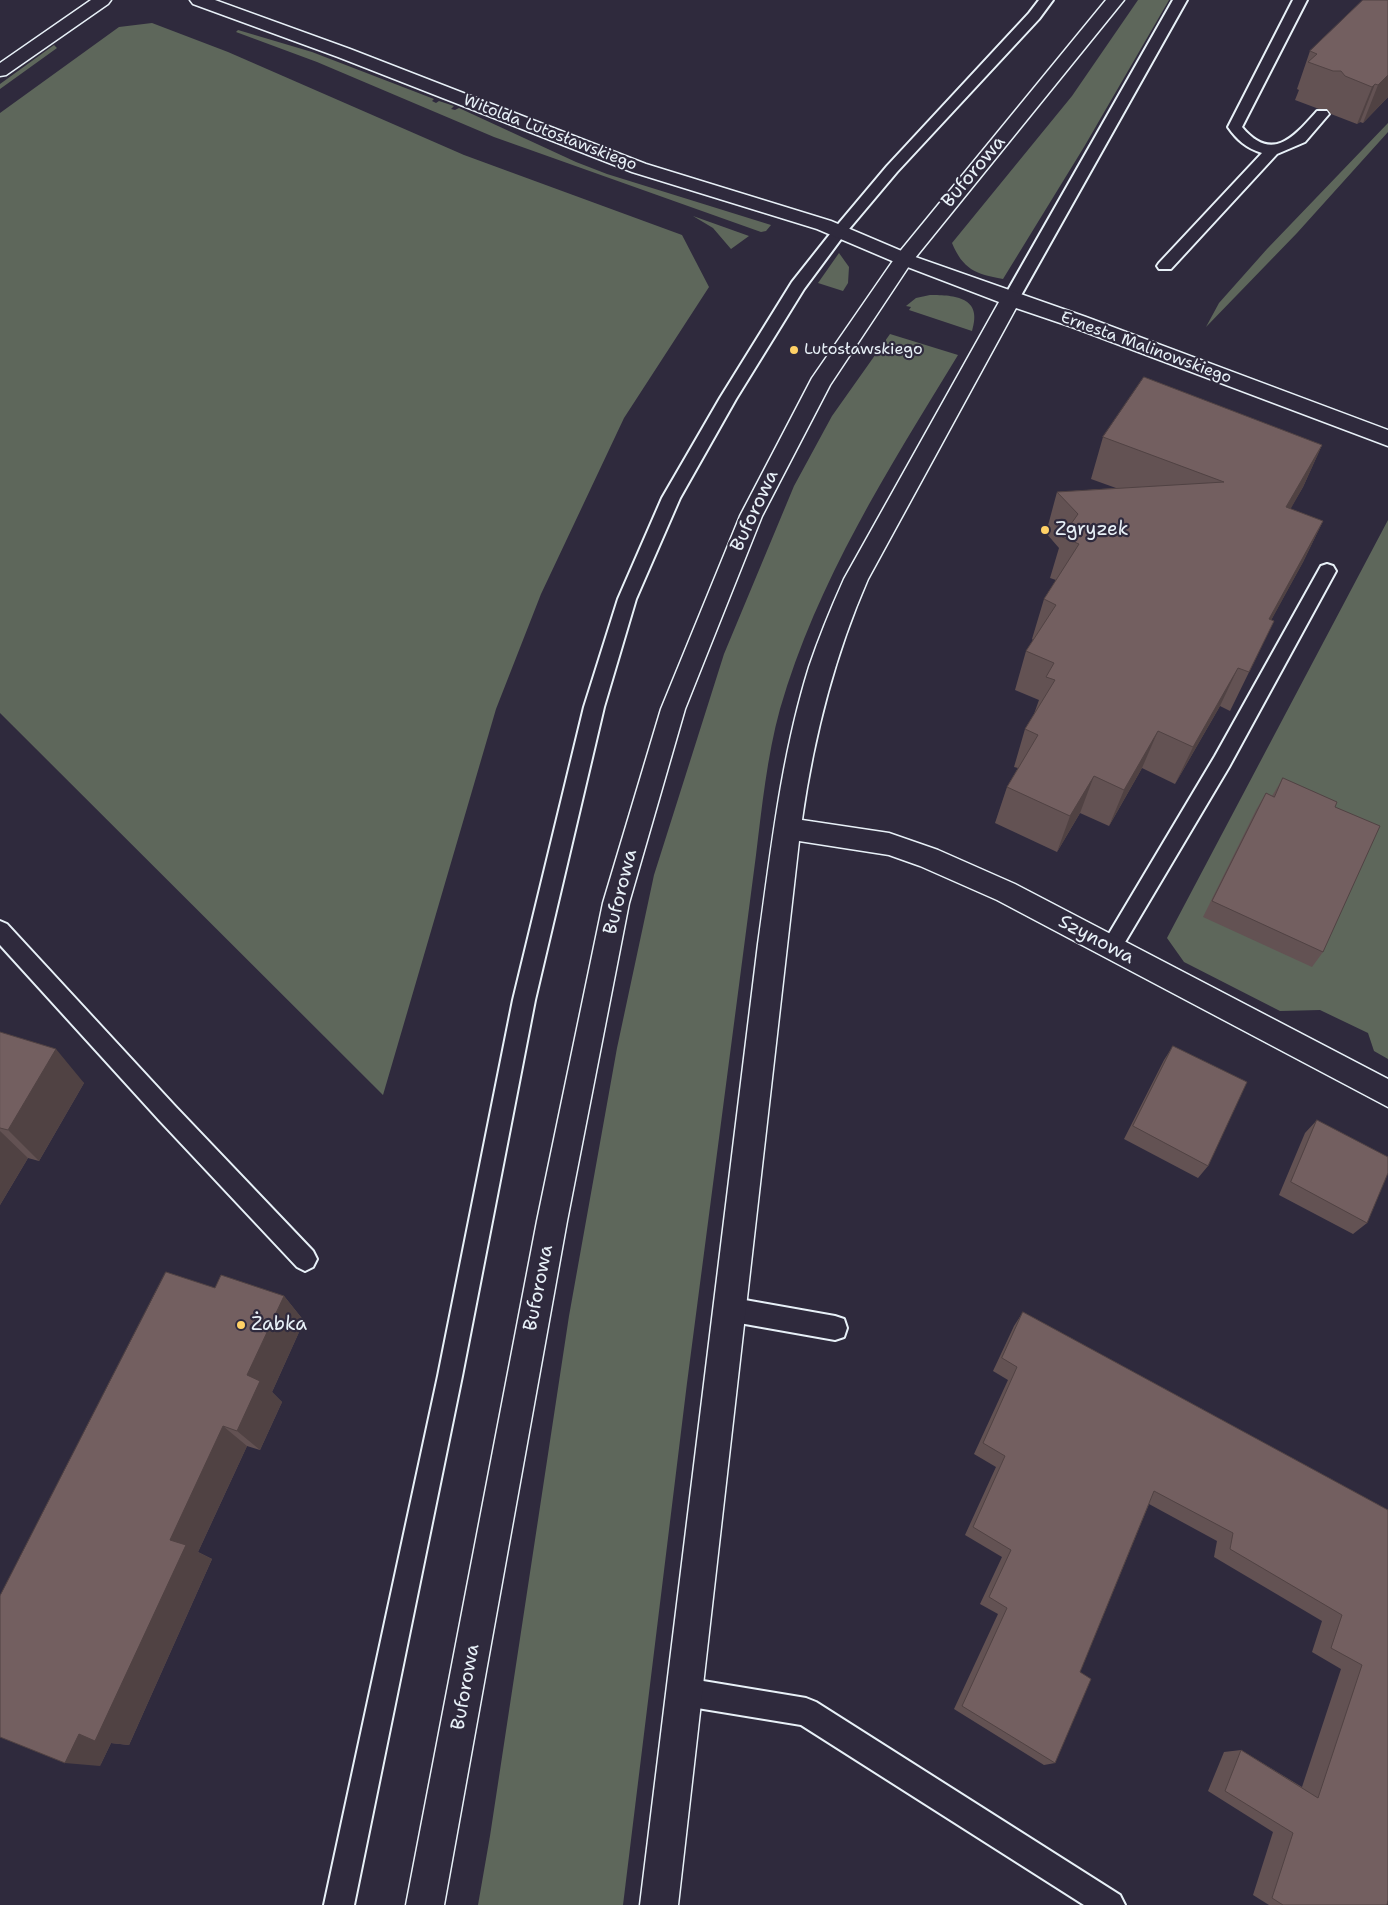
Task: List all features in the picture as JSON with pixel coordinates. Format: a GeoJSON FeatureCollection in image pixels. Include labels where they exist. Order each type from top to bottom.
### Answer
{"type":"FeatureCollection","features":[{"type":"Feature","properties":{"kind":"street"},"geometry":{"type":"LineString","coordinates":[[0,71],[102,0]]}},
{"type":"Feature","properties":{"kind":"street","name":"Witolda Lutosławskiego"},"geometry":{"type":"LineString","coordinates":[[198,0],[344,53],[639,168],[792,214],[904,259]]}},
{"type":"Feature","properties":{"kind":"street","name":"Buforowa"},"geometry":{"type":"LineString","coordinates":[[426,1905],[552,1221],[616,902],[673,708],[751,516],[820,383],[904,259],[1115,0]]}},
{"type":"Feature","properties":{"kind":"street","name":"Ernesta Malinowskiego"},"geometry":{"type":"LineString","coordinates":[[904,259],[1087,325],[1388,438]]}},
{"type":"Feature","properties":{"kind":"street"},"geometry":{"type":"LineString","coordinates":[[660,1905],[772,944],[802,742],[816,683],[841,609],[1011,299]]}},
{"type":"Feature","properties":{"kind":"street","name":"Szynowa"},"geometry":{"type":"LineString","coordinates":[[788,829],[890,844],[930,858],[1006,892],[1388,1094]]}},
{"type":"Feature","properties":{"kind":"lane"},"geometry":{"type":"LineString","coordinates":[[339,1905],[450,1376],[524,1000],[594,707],[627,599],[671,498],[728,398],[798,286],[892,169],[1034,16],[1046,0]]}},
{"type":"Feature","properties":{"kind":"lane"},"geometry":{"type":"LineString","coordinates":[[1011,299],[1180,0]]}},
{"type":"Feature","properties":{"kind":"lane"},"geometry":{"type":"LineString","coordinates":[[1272,151],[1255,146],[1244,138],[1235,126],[1300,0]]}},
{"type":"Feature","properties":{"kind":"lane"},"geometry":{"type":"LineString","coordinates":[[1165,266],[1272,151],[1300,139],[1322,114]]}},
{"type":"Feature","properties":{"kind":"lane"},"geometry":{"type":"LineString","coordinates":[[1111,948],[1175,844],[1241,729],[1327,571]]}},
{"type":"Feature","properties":{"kind":"lane"},"geometry":{"type":"LineString","coordinates":[[0,930],[160,1106],[305,1259]]}},
{"type":"Feature","properties":{"kind":"lane"},"geometry":{"type":"LineString","coordinates":[[728,1309],[836,1328]]}},
{"type":"Feature","properties":{"kind":"lane"},"geometry":{"type":"LineString","coordinates":[[684,1692],[711,1698],[806,1712],[1110,1905]]}},
{"type":"Feature","properties":{"kind":"green space"},"geometry":{"type":"Polygon","coordinates":[[[1138,0],[1169,0],[1084,147],[1003,279],[985,275],[971,269],[961,259],[952,243],[1072,96],[1138,0]]]}},
{"type":"Feature","properties":{"kind":"green space"},"geometry":{"type":"Polygon","coordinates":[[[152,23],[228,52],[464,155],[682,235],[709,287],[624,418],[541,594],[496,709],[383,1095],[0,713],[0,113],[119,27],[152,23]]]}},
{"type":"Feature","properties":{"kind":"green space"},"geometry":{"type":"Polygon","coordinates":[[[238,30],[312,52],[434,99],[432,101],[436,103],[439,101],[454,106],[451,109],[459,108],[576,162],[607,174],[771,225],[766,231],[761,232],[494,137],[317,62],[236,32],[238,30]]]}},
{"type":"Feature","properties":{"kind":"green space"},"geometry":{"type":"Polygon","coordinates":[[[54,45],[57,48],[0,89],[0,84],[54,45]]]}},
{"type":"Feature","properties":{"kind":"green space"},"geometry":{"type":"Polygon","coordinates":[[[1388,123],[1388,132],[1297,233],[1206,327],[1219,303],[1267,249],[1388,123]]]}},
{"type":"Feature","properties":{"kind":"green space"},"geometry":{"type":"Polygon","coordinates":[[[693,216],[749,236],[731,249],[713,228],[693,216]]]}},
{"type":"Feature","properties":{"kind":"green space"},"geometry":{"type":"Polygon","coordinates":[[[839,253],[849,267],[848,283],[843,291],[818,283],[839,253]]]}},
{"type":"Feature","properties":{"kind":"green space"},"geometry":{"type":"Polygon","coordinates":[[[930,295],[957,297],[970,305],[974,311],[972,331],[909,310],[911,307],[906,306],[916,298],[930,295]]]}},
{"type":"Feature","properties":{"kind":"green space"},"geometry":{"type":"Polygon","coordinates":[[[890,334],[958,355],[881,483],[834,571],[795,662],[775,727],[763,800],[687,1383],[623,1905],[478,1905],[569,1316],[617,1048],[654,875],[724,654],[794,486],[832,416],[890,334]]]}},
{"type":"Feature","properties":{"kind":"green space"},"geometry":{"type":"Polygon","coordinates":[[[1388,520],[1388,1059],[1374,1051],[1368,1033],[1320,1010],[1280,1011],[1184,962],[1167,938],[1388,520]]]}},
{"type":"Feature","properties":{"kind":"building"},"geometry":{"type":"Polygon","coordinates":[[[1363,0],[1388,0],[1388,75],[1378,85],[1375,84],[1372,87],[1345,76],[1341,71],[1333,71],[1308,62],[1317,54],[1310,51],[1363,0]]]}},
{"type":"Feature","properties":{"kind":"building"},"geometry":{"type":"Polygon","coordinates":[[[1144,377],[1322,445],[1286,507],[1323,521],[1269,619],[1274,621],[1249,672],[1238,668],[1193,747],[1158,731],[1124,790],[1094,776],[1070,816],[1007,787],[1038,735],[1025,729],[1055,680],[1046,677],[1054,663],[1026,651],[1056,605],[1044,599],[1079,544],[1062,537],[1078,514],[1057,492],[1224,482],[1103,437],[1144,377]]]}},
{"type":"Feature","properties":{"kind":"building"},"geometry":{"type":"Polygon","coordinates":[[[1283,778],[1337,802],[1335,807],[1380,826],[1323,952],[1212,901],[1266,793],[1274,797],[1283,778]]]}},
{"type":"Feature","properties":{"kind":"building"},"geometry":{"type":"Polygon","coordinates":[[[0,1032],[56,1049],[8,1130],[0,1128],[0,1032]]]}},
{"type":"Feature","properties":{"kind":"building"},"geometry":{"type":"Polygon","coordinates":[[[1173,1046],[1247,1082],[1208,1166],[1133,1126],[1173,1046]]]}},
{"type":"Feature","properties":{"kind":"building"},"geometry":{"type":"Polygon","coordinates":[[[1317,1120],[1388,1157],[1388,1173],[1367,1223],[1291,1182],[1317,1120]]]}},
{"type":"Feature","properties":{"kind":"building"},"geometry":{"type":"Polygon","coordinates":[[[166,1272],[215,1288],[221,1275],[284,1296],[247,1375],[260,1381],[237,1431],[223,1426],[170,1540],[186,1545],[95,1741],[79,1734],[65,1763],[0,1737],[0,1596],[166,1272]]]}},
{"type":"Feature","properties":{"kind":"building"},"geometry":{"type":"Polygon","coordinates":[[[1023,1312],[1388,1510],[1387,1905],[1283,1905],[1272,1898],[1293,1833],[1225,1791],[1241,1750],[1318,1798],[1362,1665],[1331,1648],[1342,1615],[1230,1549],[1233,1533],[1154,1491],[1080,1672],[1091,1679],[1055,1763],[962,1706],[1007,1608],[989,1597],[1011,1550],[973,1527],[1005,1456],[983,1443],[1017,1367],[1002,1358],[1023,1312]]]}},
{"type":"Feature","properties":{"kind":"place","name":"Lutosławskiego"},"geometry":{"type":"Point","coordinates":[794,350]}},
{"type":"Feature","properties":{"kind":"place","name":"Zgryzek"},"geometry":{"type":"Point","coordinates":[1045,530]}},
{"type":"Feature","properties":{"kind":"place","name":"Żabka"},"geometry":{"type":"Point","coordinates":[241,1325]}}]}
